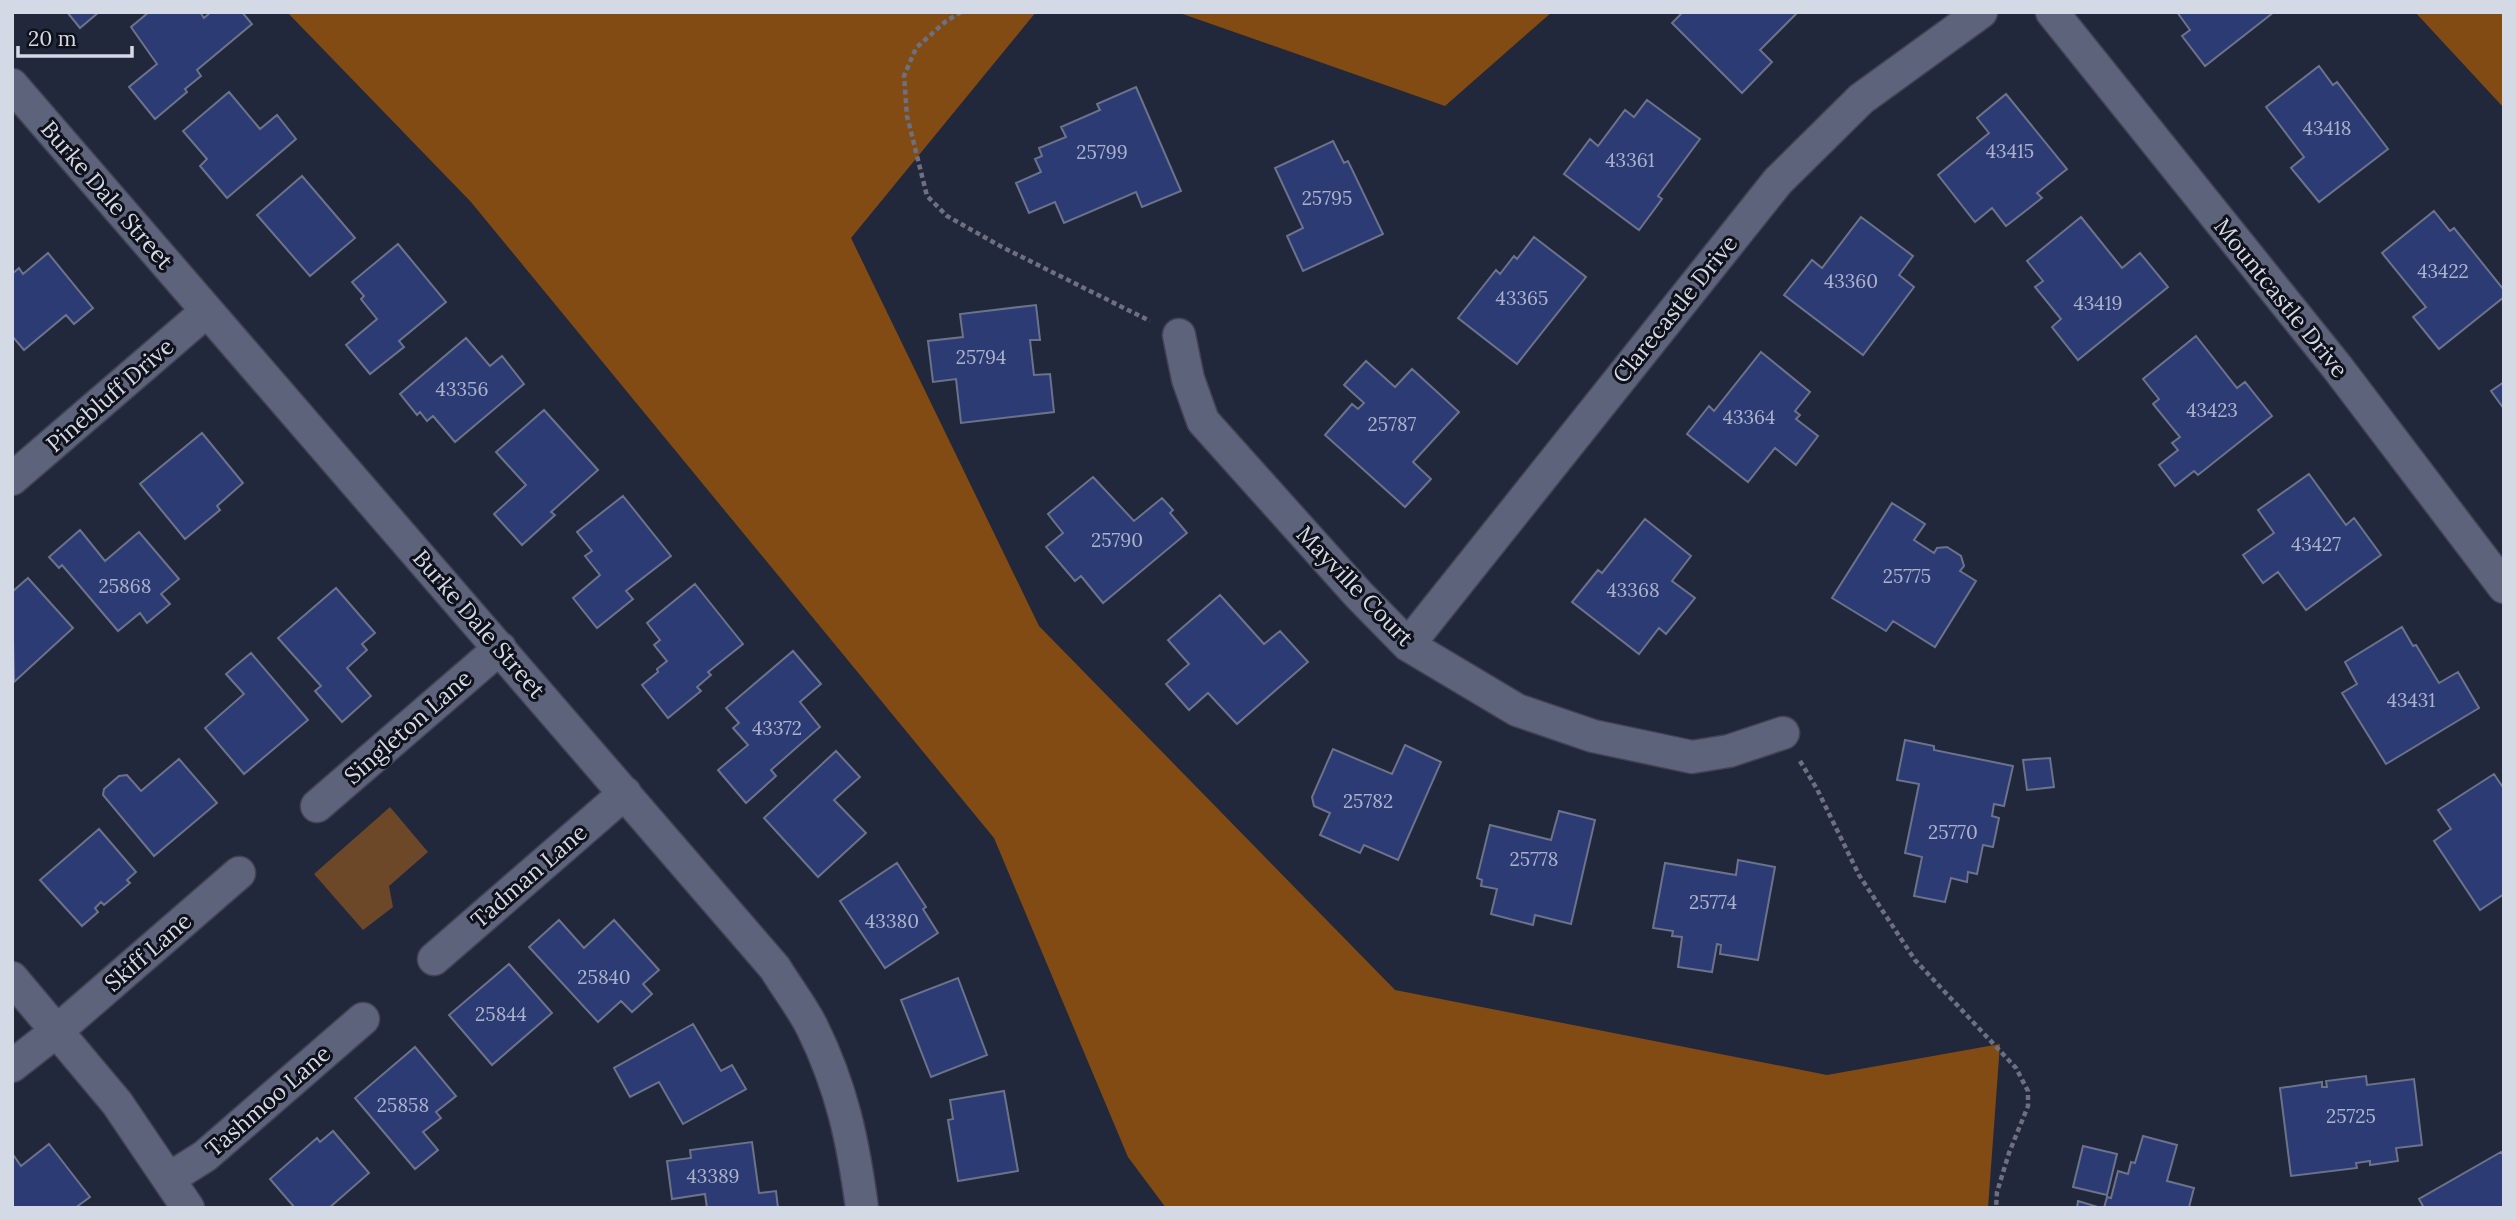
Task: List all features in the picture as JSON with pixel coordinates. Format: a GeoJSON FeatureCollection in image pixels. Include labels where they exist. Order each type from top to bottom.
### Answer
{"type":"FeatureCollection","features":[{"type":"Feature","properties":{"kind":"street","name":"Clarecastle Drive"},"geometry":{"type":"LineString","coordinates":[[1408,645],[1778,181],[1861,99],[1981,12]]}},
{"type":"Feature","properties":{"kind":"street","name":"Mountcastle Drive"},"geometry":{"type":"LineString","coordinates":[[2052,12],[2337,367],[2504,587]]}},
{"type":"Feature","properties":{"kind":"street","name":"Burke Dale Street"},"geometry":{"type":"LineString","coordinates":[[12,85],[775,968],[811,1026],[836,1082],[854,1146],[862,1208]]}},
{"type":"Feature","properties":{"kind":"street","name":"Pinebluff Drive"},"geometry":{"type":"LineString","coordinates":[[12,479],[207,311]]}},
{"type":"Feature","properties":{"kind":"street","name":"Mayville Court"},"geometry":{"type":"LineString","coordinates":[[1178,335],[1188,379],[1203,421],[1359,595],[1408,645],[1517,710],[1593,736],[1692,757],[1729,751],[1783,733]]}},
{"type":"Feature","properties":{"kind":"street","name":"Singleton Lane"},"geometry":{"type":"LineString","coordinates":[[317,806],[500,648]]}},
{"type":"Feature","properties":{"kind":"street","name":"Tadman Lane"},"geometry":{"type":"LineString","coordinates":[[434,959],[625,793]]}},
{"type":"Feature","properties":{"kind":"street","name":"Skiff Lane"},"geometry":{"type":"LineString","coordinates":[[12,1066],[58,1030],[239,873]]}},
{"type":"Feature","properties":{"kind":"street"},"geometry":{"type":"LineString","coordinates":[[12,978],[117,1103],[188,1208]]}},
{"type":"Feature","properties":{"kind":"street","name":"Tashmoo Lane"},"geometry":{"type":"LineString","coordinates":[[170,1178],[205,1156],[363,1020]]}},
{"type":"Feature","properties":{"kind":"path"},"geometry":{"type":"LineString","coordinates":[[961,12],[945,22],[916,48],[904,76],[908,116],[927,197],[947,216],[1002,247],[1178,335]]}},
{"type":"Feature","properties":{"kind":"path"},"geometry":{"type":"LineString","coordinates":[[1783,733],[1817,789],[1859,875],[1915,960],[2016,1068],[2028,1091],[2028,1106],[2005,1166],[1997,1192],[1996,1208]]}},
{"type":"Feature","properties":{"kind":"shaded area"},"geometry":{"type":"Polygon","coordinates":[[[287,12],[1036,12],[851,238],[1039,626],[1395,990],[1827,1075],[2000,1044],[1988,1208],[1166,1208],[1128,1157],[994,838],[471,202],[287,12]]]}},
{"type":"Feature","properties":{"kind":"shaded area"},"geometry":{"type":"Polygon","coordinates":[[[1177,12],[1552,12],[1445,106],[1177,12]]]}},
{"type":"Feature","properties":{"kind":"shaded area"},"geometry":{"type":"Polygon","coordinates":[[[2415,12],[2504,12],[2504,108],[2415,12]]]}},
{"type":"Feature","properties":{"kind":"shaded area"},"geometry":{"type":"Polygon","coordinates":[[[390,807],[428,852],[389,886],[393,907],[363,930],[314,874],[390,807]]]}},
{"type":"Feature","properties":{"kind":"building"},"geometry":{"type":"Polygon","coordinates":[[[67,12],[99,12],[80,28],[67,12]]]}},
{"type":"Feature","properties":{"kind":"building"},"geometry":{"type":"Polygon","coordinates":[[[149,12],[200,12],[204,18],[211,12],[242,12],[252,24],[197,70],[201,76],[185,89],[187,92],[155,119],[129,87],[157,64],[131,27],[149,12]]]}},
{"type":"Feature","properties":{"kind":"building"},"geometry":{"type":"Polygon","coordinates":[[[1683,12],[1798,12],[1760,50],[1772,62],[1742,93],[1672,23],[1683,12]]]}},
{"type":"Feature","properties":{"kind":"building"},"geometry":{"type":"Polygon","coordinates":[[[2177,12],[2274,12],[2205,66],[2182,36],[2190,30],[2177,12]]]}},
{"type":"Feature","properties":{"kind":"building"},"geometry":{"type":"Polygon","coordinates":[[[2319,66],[2333,85],[2337,82],[2388,149],[2319,202],[2291,168],[2304,157],[2266,107],[2319,66]]]}},
{"type":"Feature","properties":{"kind":"building"},"geometry":{"type":"Polygon","coordinates":[[[1136,87],[1181,191],[1142,207],[1136,192],[1064,223],[1055,202],[1029,213],[1016,183],[1041,172],[1035,159],[1042,156],[1039,148],[1066,137],[1061,127],[1100,110],[1097,104],[1136,87]]]}},
{"type":"Feature","properties":{"kind":"building"},"geometry":{"type":"Polygon","coordinates":[[[229,92],[260,129],[277,115],[296,139],[227,198],[200,166],[207,159],[183,131],[229,92]]]}},
{"type":"Feature","properties":{"kind":"building"},"geometry":{"type":"Polygon","coordinates":[[[2006,94],[2067,169],[2037,193],[2042,198],[2006,226],[1992,208],[1975,222],[1938,175],[1989,133],[1977,118],[2006,94]]]}},
{"type":"Feature","properties":{"kind":"building"},"geometry":{"type":"Polygon","coordinates":[[[1647,100],[1700,139],[1658,196],[1662,199],[1639,230],[1564,174],[1590,139],[1598,146],[1625,110],[1634,117],[1647,100]]]}},
{"type":"Feature","properties":{"kind":"building"},"geometry":{"type":"Polygon","coordinates":[[[1333,141],[1344,163],[1348,161],[1383,234],[1303,271],[1287,236],[1303,228],[1275,168],[1333,141]]]}},
{"type":"Feature","properties":{"kind":"building"},"geometry":{"type":"Polygon","coordinates":[[[302,176],[355,238],[310,276],[257,215],[302,176]]]}},
{"type":"Feature","properties":{"kind":"building"},"geometry":{"type":"Polygon","coordinates":[[[2434,211],[2450,231],[2454,228],[2504,290],[2504,297],[2439,349],[2413,317],[2426,307],[2382,253],[2434,211]]]}},
{"type":"Feature","properties":{"kind":"building"},"geometry":{"type":"Polygon","coordinates":[[[1861,217],[1913,256],[1899,275],[1914,287],[1863,355],[1784,295],[1812,260],[1822,268],[1861,217]]]}},
{"type":"Feature","properties":{"kind":"building"},"geometry":{"type":"Polygon","coordinates":[[[2081,217],[2122,268],[2140,253],[2168,287],[2078,360],[2052,327],[2061,319],[2035,287],[2043,281],[2027,261],[2081,217]]]}},
{"type":"Feature","properties":{"kind":"building"},"geometry":{"type":"Polygon","coordinates":[[[1534,237],[1586,277],[1517,364],[1458,318],[1496,270],[1500,274],[1514,256],[1517,259],[1534,237]]]}},
{"type":"Feature","properties":{"kind":"building"},"geometry":{"type":"Polygon","coordinates":[[[398,244],[446,302],[399,341],[404,347],[370,374],[346,345],[377,319],[361,299],[364,296],[352,282],[398,244]]]}},
{"type":"Feature","properties":{"kind":"building"},"geometry":{"type":"Polygon","coordinates":[[[48,253],[93,308],[74,324],[66,315],[24,350],[12,336],[12,274],[19,268],[23,274],[48,253]]]}},
{"type":"Feature","properties":{"kind":"building"},"geometry":{"type":"Polygon","coordinates":[[[1036,305],[1040,340],[1030,340],[1034,375],[1050,374],[1054,412],[961,423],[956,379],[933,382],[928,341],[963,337],[960,314],[1036,305]]]}},
{"type":"Feature","properties":{"kind":"building"},"geometry":{"type":"Polygon","coordinates":[[[2196,336],[2237,388],[2245,382],[2272,416],[2198,475],[2194,471],[2175,486],[2159,465],[2178,450],[2172,443],[2180,437],[2153,404],[2159,399],[2143,379],[2196,336]]]}},
{"type":"Feature","properties":{"kind":"building"},"geometry":{"type":"Polygon","coordinates":[[[466,338],[490,366],[502,356],[524,384],[455,442],[433,416],[427,421],[420,412],[417,415],[400,394],[466,338]]]}},
{"type":"Feature","properties":{"kind":"building"},"geometry":{"type":"Polygon","coordinates":[[[1761,352],[1810,392],[1795,411],[1800,415],[1796,419],[1818,436],[1796,465],[1775,448],[1748,482],[1687,434],[1709,406],[1714,411],[1761,352]]]}},
{"type":"Feature","properties":{"kind":"building"},"geometry":{"type":"Polygon","coordinates":[[[1366,361],[1395,387],[1412,369],[1459,412],[1413,462],[1431,479],[1405,507],[1325,435],[1352,404],[1358,409],[1364,403],[1344,385],[1366,361]]]}},
{"type":"Feature","properties":{"kind":"building"},"geometry":{"type":"Polygon","coordinates":[[[2504,382],[2504,409],[2491,391],[2504,382]]]}},
{"type":"Feature","properties":{"kind":"building"},"geometry":{"type":"Polygon","coordinates":[[[544,410],[598,470],[551,512],[555,515],[522,545],[494,514],[526,485],[496,452],[544,410]]]}},
{"type":"Feature","properties":{"kind":"building"},"geometry":{"type":"Polygon","coordinates":[[[202,433],[243,483],[217,506],[220,510],[185,539],[140,484],[202,433]]]}},
{"type":"Feature","properties":{"kind":"building"},"geometry":{"type":"Polygon","coordinates":[[[2309,474],[2346,525],[2354,518],[2381,555],[2306,610],[2278,572],[2263,583],[2243,555],[2274,533],[2258,510],[2309,474]]]}},
{"type":"Feature","properties":{"kind":"building"},"geometry":{"type":"Polygon","coordinates":[[[1093,477],[1134,521],[1162,498],[1173,510],[1170,513],[1187,533],[1103,603],[1081,576],[1075,581],[1046,547],[1063,533],[1048,514],[1093,477]]]}},
{"type":"Feature","properties":{"kind":"building"},"geometry":{"type":"Polygon","coordinates":[[[623,496],[671,556],[626,591],[633,599],[597,628],[573,598],[600,575],[585,556],[592,551],[577,532],[623,496]]]}},
{"type":"Feature","properties":{"kind":"building"},"geometry":{"type":"Polygon","coordinates":[[[1892,503],[1925,524],[1914,540],[1934,553],[1937,548],[1947,547],[1961,556],[1964,566],[1960,571],[1976,581],[1935,647],[1893,621],[1886,631],[1832,598],[1892,503]]]}},
{"type":"Feature","properties":{"kind":"building"},"geometry":{"type":"Polygon","coordinates":[[[1645,519],[1691,556],[1672,581],[1695,598],[1666,634],[1659,628],[1639,654],[1572,602],[1598,570],[1602,573],[1645,519]]]}},
{"type":"Feature","properties":{"kind":"building"},"geometry":{"type":"Polygon","coordinates":[[[80,530],[105,561],[139,532],[179,579],[161,594],[170,604],[147,623],[140,613],[118,631],[62,565],[59,568],[49,557],[80,530]]]}},
{"type":"Feature","properties":{"kind":"building"},"geometry":{"type":"Polygon","coordinates":[[[28,578],[73,628],[14,682],[12,592],[28,578]]]}},
{"type":"Feature","properties":{"kind":"building"},"geometry":{"type":"Polygon","coordinates":[[[695,584],[743,644],[708,672],[711,675],[697,687],[701,691],[668,718],[642,685],[667,661],[654,645],[660,640],[647,623],[695,584]]]}},
{"type":"Feature","properties":{"kind":"building"},"geometry":{"type":"Polygon","coordinates":[[[336,588],[375,633],[362,644],[367,650],[347,668],[371,696],[342,722],[315,691],[321,686],[278,638],[336,588]]]}},
{"type":"Feature","properties":{"kind":"building"},"geometry":{"type":"Polygon","coordinates":[[[1220,595],[1264,644],[1280,631],[1308,662],[1237,724],[1208,693],[1189,710],[1166,684],[1189,664],[1168,640],[1220,595]]]}},
{"type":"Feature","properties":{"kind":"building"},"geometry":{"type":"Polygon","coordinates":[[[2402,627],[2439,683],[2458,672],[2479,708],[2386,764],[2342,693],[2357,684],[2345,662],[2402,627]]]}},
{"type":"Feature","properties":{"kind":"building"},"geometry":{"type":"Polygon","coordinates":[[[793,651],[821,684],[800,702],[820,727],[771,770],[776,776],[746,803],[718,770],[748,745],[733,728],[739,723],[726,708],[793,651]]]}},
{"type":"Feature","properties":{"kind":"building"},"geometry":{"type":"Polygon","coordinates":[[[251,653],[308,720],[244,774],[205,728],[244,694],[226,674],[251,653]]]}},
{"type":"Feature","properties":{"kind":"building"},"geometry":{"type":"Polygon","coordinates":[[[1905,740],[1934,746],[1934,750],[2013,766],[2004,806],[1994,804],[1992,816],[1999,818],[1993,847],[1983,845],[1977,874],[1968,872],[1967,882],[1951,878],[1945,902],[1914,896],[1922,857],[1905,853],[1919,784],[1897,780],[1905,740]]]}},
{"type":"Feature","properties":{"kind":"building"},"geometry":{"type":"Polygon","coordinates":[[[1405,745],[1441,762],[1398,860],[1364,845],[1360,853],[1320,835],[1330,813],[1314,806],[1312,797],[1333,749],[1392,774],[1405,745]]]}},
{"type":"Feature","properties":{"kind":"building"},"geometry":{"type":"Polygon","coordinates":[[[836,751],[860,777],[834,800],[866,833],[818,877],[764,818],[836,751]]]}},
{"type":"Feature","properties":{"kind":"building"},"geometry":{"type":"Polygon","coordinates":[[[2050,758],[2054,787],[2027,790],[2023,760],[2050,758]]]}},
{"type":"Feature","properties":{"kind":"building"},"geometry":{"type":"Polygon","coordinates":[[[179,759],[217,803],[154,856],[103,795],[104,789],[119,776],[127,775],[141,791],[179,759]]]}},
{"type":"Feature","properties":{"kind":"building"},"geometry":{"type":"Polygon","coordinates":[[[2494,774],[2504,789],[2504,894],[2480,910],[2434,841],[2451,829],[2438,810],[2494,774]]]}},
{"type":"Feature","properties":{"kind":"building"},"geometry":{"type":"Polygon","coordinates":[[[1559,811],[1595,820],[1571,924],[1535,915],[1533,925],[1491,914],[1497,889],[1481,886],[1482,880],[1477,878],[1490,825],[1551,840],[1559,811]]]}},
{"type":"Feature","properties":{"kind":"building"},"geometry":{"type":"Polygon","coordinates":[[[99,829],[136,872],[127,880],[130,883],[104,905],[101,902],[95,908],[98,912],[82,926],[40,880],[99,829]]]}},
{"type":"Feature","properties":{"kind":"building"},"geometry":{"type":"Polygon","coordinates":[[[1738,860],[1775,867],[1758,960],[1720,954],[1721,945],[1717,944],[1712,972],[1678,967],[1682,937],[1672,936],[1673,931],[1653,928],[1665,863],[1736,875],[1738,860]]]}},
{"type":"Feature","properties":{"kind":"building"},"geometry":{"type":"Polygon","coordinates":[[[897,863],[926,907],[923,909],[938,933],[885,968],[840,901],[897,863]]]}},
{"type":"Feature","properties":{"kind":"building"},"geometry":{"type":"Polygon","coordinates":[[[559,920],[584,948],[614,920],[659,970],[643,984],[652,994],[632,1012],[621,1001],[598,1022],[529,947],[559,920]]]}},
{"type":"Feature","properties":{"kind":"building"},"geometry":{"type":"Polygon","coordinates":[[[509,964],[552,1013],[492,1065],[449,1015],[509,964]]]}},
{"type":"Feature","properties":{"kind":"building"},"geometry":{"type":"Polygon","coordinates":[[[958,978],[987,1055],[931,1077],[901,1000],[958,978]]]}},
{"type":"Feature","properties":{"kind":"building"},"geometry":{"type":"Polygon","coordinates":[[[693,1024],[721,1071],[732,1065],[746,1089],[683,1124],[659,1082],[630,1097],[614,1068],[693,1024]]]}},
{"type":"Feature","properties":{"kind":"building"},"geometry":{"type":"Polygon","coordinates":[[[415,1047],[456,1096],[436,1112],[441,1118],[423,1132],[438,1150],[415,1169],[355,1098],[415,1047]]]}},
{"type":"Feature","properties":{"kind":"building"},"geometry":{"type":"Polygon","coordinates":[[[2366,1076],[2367,1085],[2414,1079],[2422,1145],[2396,1148],[2398,1161],[2370,1165],[2370,1161],[2356,1163],[2357,1168],[2291,1176],[2280,1088],[2322,1082],[2322,1087],[2327,1087],[2326,1081],[2366,1076]]]}},
{"type":"Feature","properties":{"kind":"building"},"geometry":{"type":"Polygon","coordinates":[[[1004,1091],[1018,1171],[958,1181],[948,1120],[953,1119],[950,1100],[1004,1091]]]}},
{"type":"Feature","properties":{"kind":"building"},"geometry":{"type":"Polygon","coordinates":[[[333,1131],[369,1173],[329,1208],[295,1208],[270,1179],[317,1138],[320,1142],[333,1131]]]}},
{"type":"Feature","properties":{"kind":"building"},"geometry":{"type":"Polygon","coordinates":[[[2143,1136],[2177,1145],[2167,1181],[2194,1188],[2189,1207],[2193,1208],[2104,1208],[2107,1197],[2111,1198],[2118,1171],[2128,1174],[2131,1162],[2135,1163],[2143,1136]]]}},
{"type":"Feature","properties":{"kind":"building"},"geometry":{"type":"Polygon","coordinates":[[[752,1142],[759,1193],[776,1191],[778,1208],[707,1208],[705,1194],[672,1199],[667,1161],[691,1158],[690,1150],[752,1142]]]}},
{"type":"Feature","properties":{"kind":"building"},"geometry":{"type":"Polygon","coordinates":[[[49,1144],[90,1197],[75,1208],[12,1208],[12,1158],[14,1156],[21,1166],[49,1144]]]}},
{"type":"Feature","properties":{"kind":"building"},"geometry":{"type":"Polygon","coordinates":[[[2083,1146],[2117,1154],[2107,1195],[2073,1187],[2083,1146]]]}},
{"type":"Feature","properties":{"kind":"building"},"geometry":{"type":"Polygon","coordinates":[[[2501,1152],[2504,1156],[2504,1208],[2424,1208],[2419,1199],[2501,1152]]]}},
{"type":"Feature","properties":{"kind":"building"},"geometry":{"type":"Polygon","coordinates":[[[2078,1201],[2101,1208],[2077,1208],[2078,1201]]]}}]}
